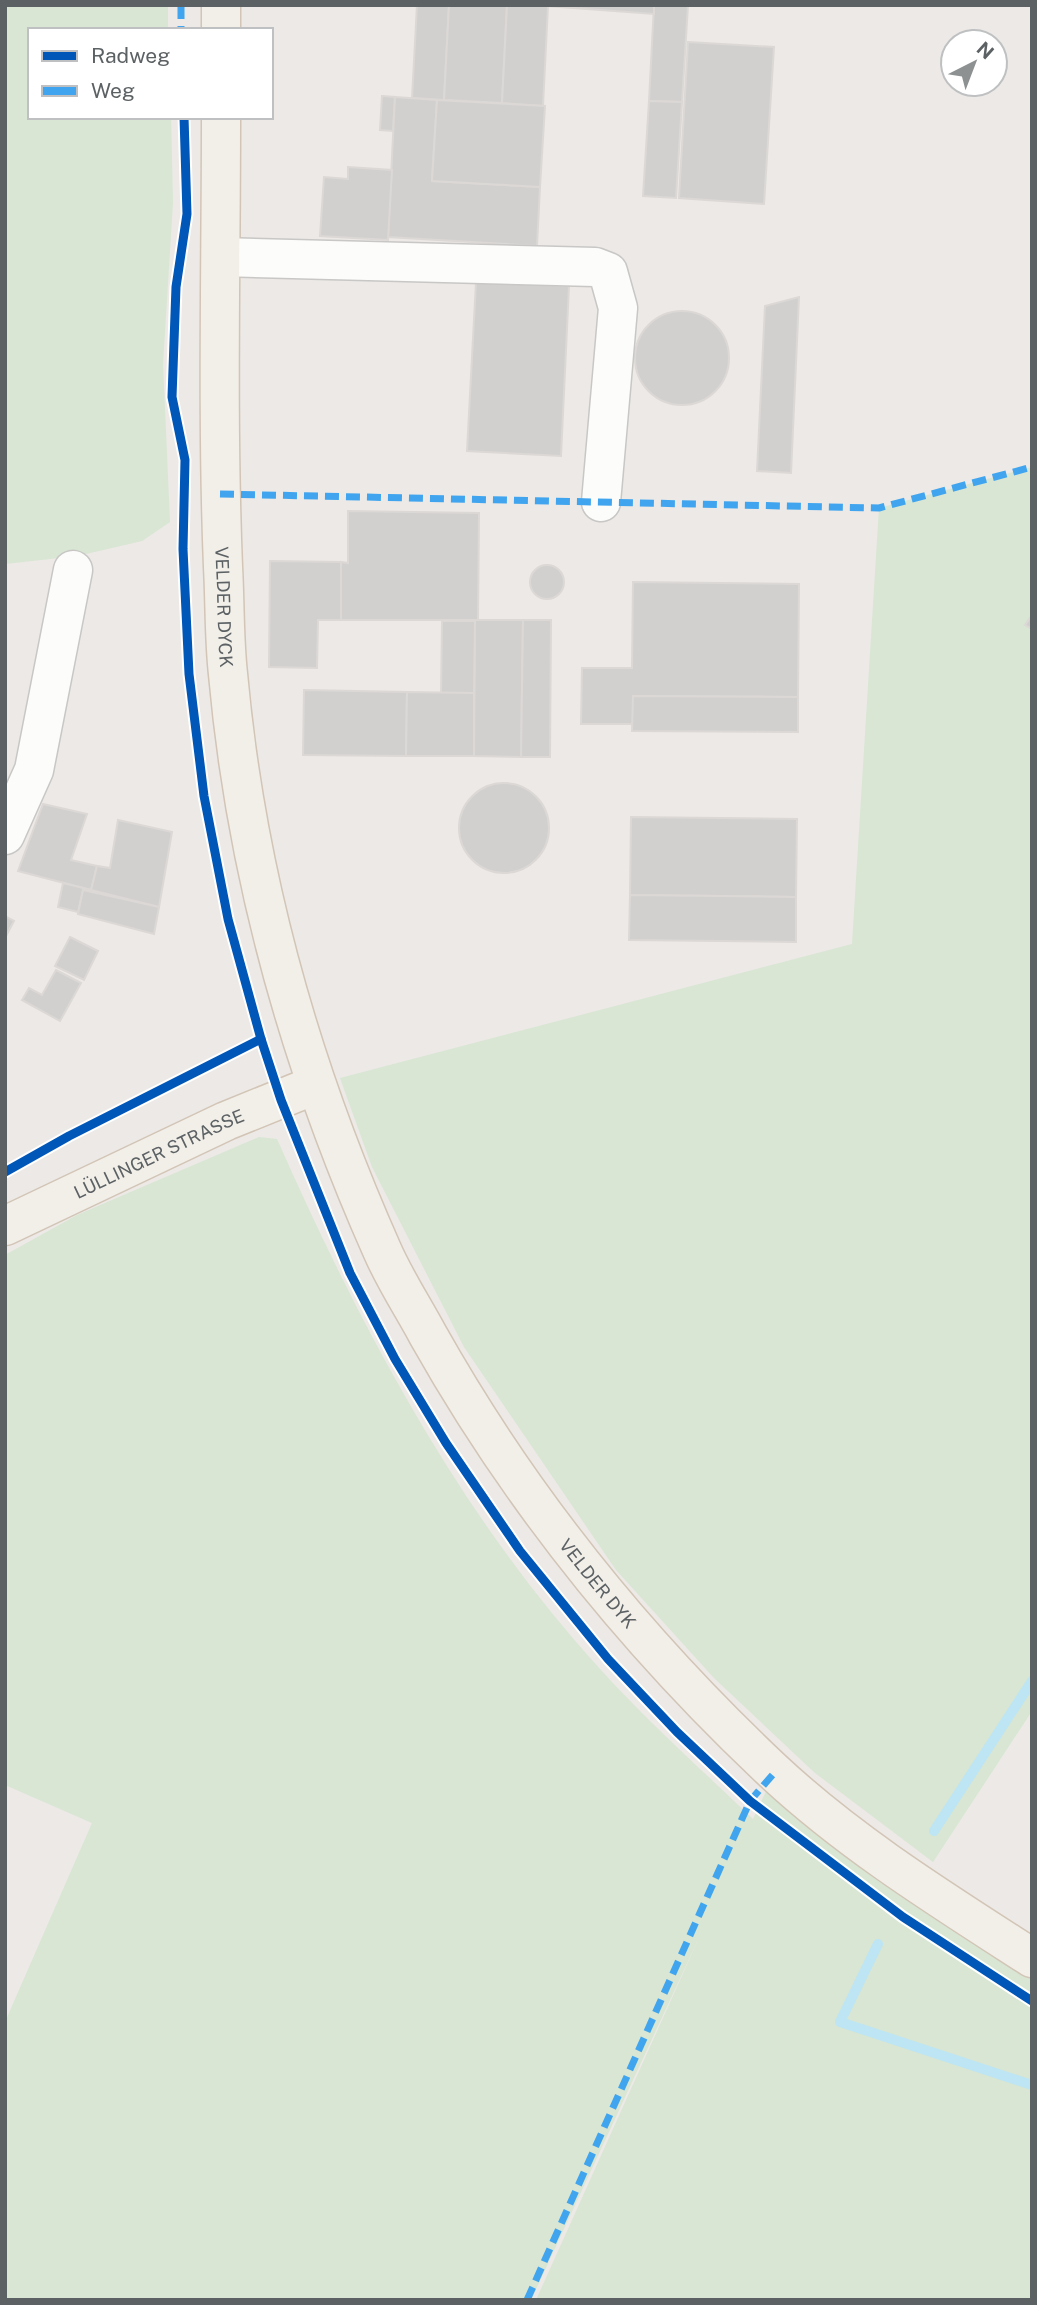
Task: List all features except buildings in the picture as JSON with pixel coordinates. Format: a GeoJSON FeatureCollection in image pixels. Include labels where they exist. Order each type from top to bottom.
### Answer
{"type":"FeatureCollection","features":[{"type":"Feature","properties":{"kind":"main road"},"geometry":{"type":"LineString","coordinates":[[221,28],[222,5]]}},
{"type":"Feature","properties":{"kind":"main road","name":"VELDER DYCK"},"geometry":{"type":"LineString","coordinates":[[221,119],[220,494],[227,671],[242,791],[265,908],[315,1085]]}},
{"type":"Feature","properties":{"kind":"main road","name":"LÜLLINGER STRASSE"},"geometry":{"type":"LineString","coordinates":[[5,1226],[226,1121],[315,1085]]}},
{"type":"Feature","properties":{"kind":"main road","name":"VELDER DYK"},"geometry":{"type":"LineString","coordinates":[[315,1085],[384,1255],[468,1406],[572,1555],[660,1658],[775,1773],[897,1872],[1032,1958]]}},
{"type":"Feature","properties":{"kind":"lane"},"geometry":{"type":"LineString","coordinates":[[221,257],[595,267],[608,272],[618,308],[601,502]]}},
{"type":"Feature","properties":{"kind":"lane"},"geometry":{"type":"LineString","coordinates":[[5,835],[34,770],[73,570]]}},
{"type":"Feature","properties":{"kind":"green space"},"geometry":{"type":"Polygon","coordinates":[[[5,5],[168,5],[168,28],[28,28],[28,119],[171,119],[173,202],[163,364],[170,522],[142,541],[77,556],[5,564],[5,5]]]}},
{"type":"Feature","properties":{"kind":"green space"},"geometry":{"type":"Polygon","coordinates":[[[1032,467],[1032,1711],[933,1862],[815,1773],[714,1678],[616,1570],[464,1347],[372,1167],[340,1078],[852,944],[879,508],[1032,467]]]}},
{"type":"Feature","properties":{"kind":"green space"},"geometry":{"type":"Polygon","coordinates":[[[259,1137],[277,1139],[379,1350],[459,1484],[550,1611],[619,1690],[753,1819],[775,1772],[1032,1958],[1032,2300],[536,2300],[703,1929],[531,2300],[5,2300],[5,2022],[92,1823],[5,1785],[5,1255],[77,1215],[259,1137]]]}},
{"type":"Feature","properties":{"kind":"waterway"},"geometry":{"type":"LineString","coordinates":[[934,1831],[1032,1681]]}},
{"type":"Feature","properties":{"kind":"waterway"},"geometry":{"type":"LineString","coordinates":[[878,1944],[840,2022],[1032,2085]]}},
{"type":"Feature","properties":{"kind":"marked path"},"geometry":{"type":"LineString","coordinates":[[181,5],[181,28]]}},
{"type":"Feature","properties":{"kind":"marked path"},"geometry":{"type":"LineString","coordinates":[[220,494],[879,508],[1032,467]]}},
{"type":"Feature","properties":{"kind":"marked path"},"geometry":{"type":"LineString","coordinates":[[527,2300],[750,1801],[775,1772]]}},
{"type":"Feature","properties":{"kind":"cycle path"},"geometry":{"type":"LineString","coordinates":[[184,119],[187,214],[176,287],[172,397],[185,460],[183,549],[189,674],[204,796],[228,919],[261,1039],[281,1100],[350,1273],[395,1359],[446,1443],[520,1551],[608,1659],[677,1732],[750,1801],[903,1917],[1032,2001]]}},
{"type":"Feature","properties":{"kind":"cycle path"},"geometry":{"type":"LineString","coordinates":[[5,1172],[69,1136],[261,1039]]}}]}
